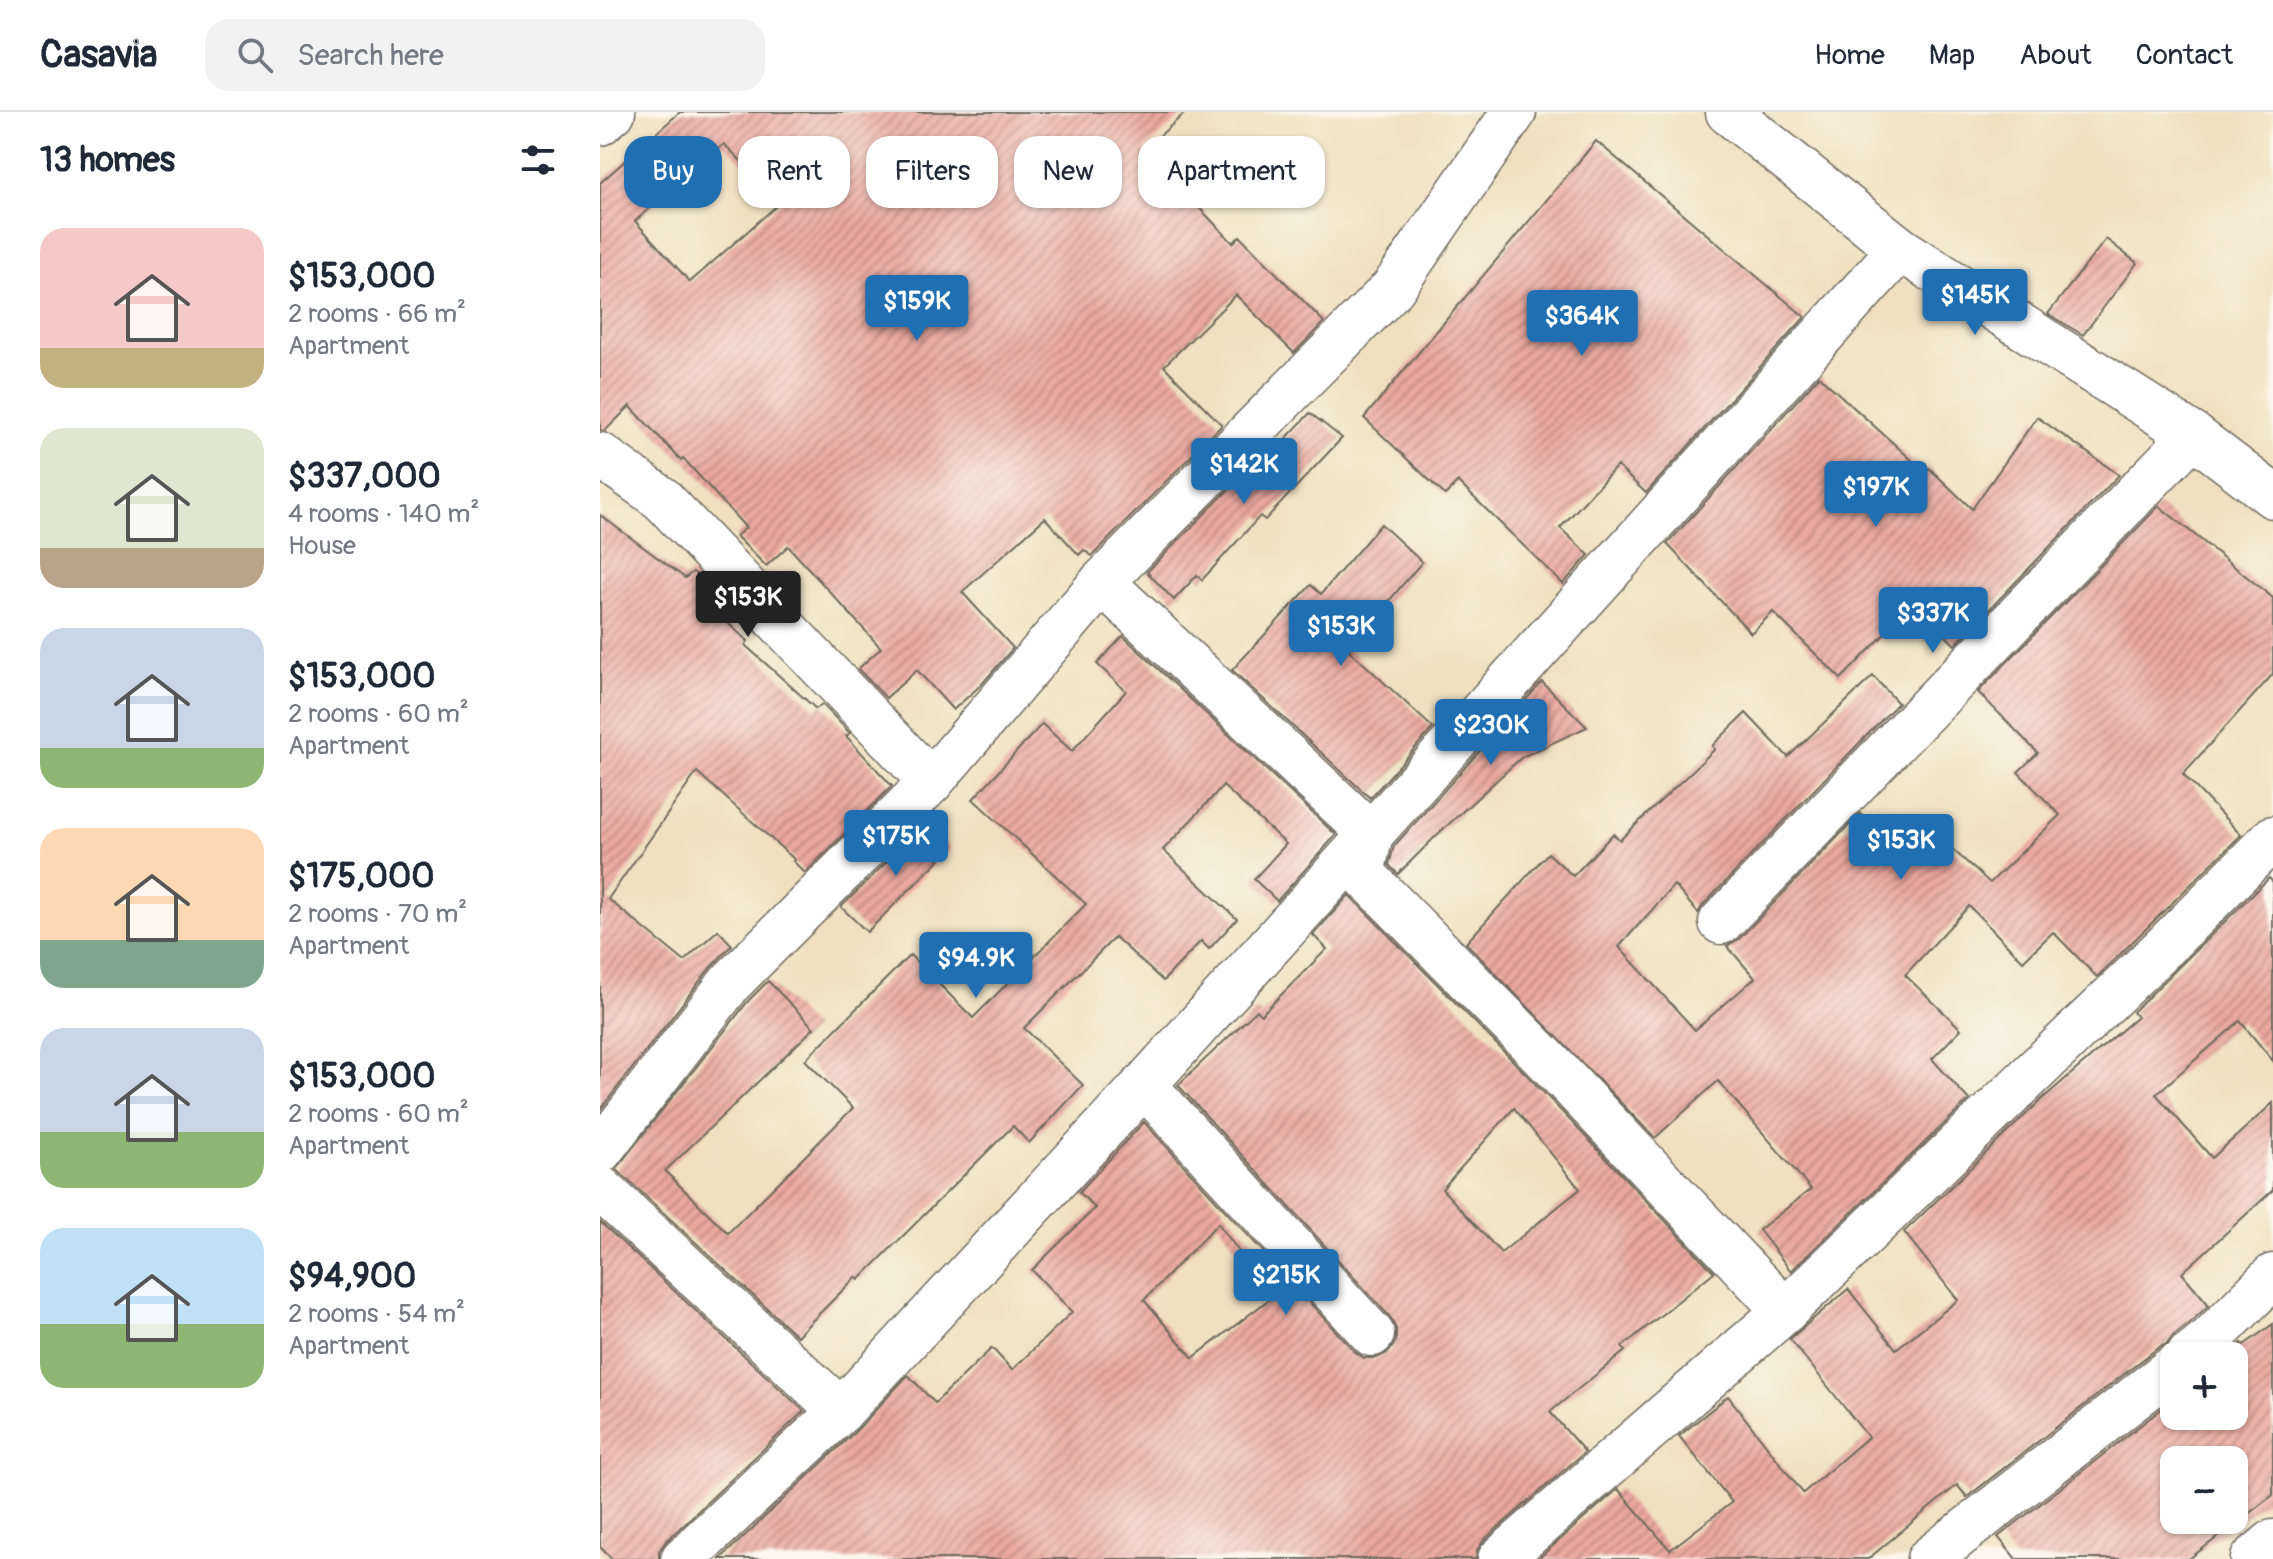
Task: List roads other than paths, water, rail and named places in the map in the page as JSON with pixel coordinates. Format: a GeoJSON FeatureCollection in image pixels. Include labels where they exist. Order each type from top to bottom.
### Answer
{"type":"FeatureCollection","features":[{"type":"Feature","properties":{"kind":"street"},"geometry":{"type":"LineString","coordinates":[[600,123],[613,112]]}},
{"type":"Feature","properties":{"kind":"street"},"geometry":{"type":"LineString","coordinates":[[600,1151],[730,983],[931,782],[1102,582],[1393,288],[1514,112]]}},
{"type":"Feature","properties":{"kind":"street"},"geometry":{"type":"LineString","coordinates":[[1728,112],[1900,249],[2193,435],[2273,496]]}},
{"type":"Feature","properties":{"kind":"street"},"geometry":{"type":"LineString","coordinates":[[683,1559],[841,1411],[1144,1085],[1900,249]]}},
{"type":"Feature","properties":{"kind":"street"},"geometry":{"type":"LineString","coordinates":[[1721,922],[2193,435]]}},
{"type":"Feature","properties":{"kind":"street"},"geometry":{"type":"LineString","coordinates":[[600,455],[662,499],[931,782]]}},
{"type":"Feature","properties":{"kind":"street"},"geometry":{"type":"LineString","coordinates":[[1102,582],[1371,834]]}},
{"type":"Feature","properties":{"kind":"street"},"geometry":{"type":"LineString","coordinates":[[1371,834],[1362,873],[1544,1057],[1785,1311]]}},
{"type":"Feature","properties":{"kind":"street"},"geometry":{"type":"LineString","coordinates":[[1500,1559],[1785,1311],[2162,949],[2273,838]]}},
{"type":"Feature","properties":{"kind":"street"},"geometry":{"type":"LineString","coordinates":[[1144,1085],[1372,1334]]}},
{"type":"Feature","properties":{"kind":"street"},"geometry":{"type":"LineString","coordinates":[[600,1188],[841,1411]]}},
{"type":"Feature","properties":{"kind":"street"},"geometry":{"type":"LineString","coordinates":[[2206,1342],[2273,1276]]}},
{"type":"Feature","properties":{"kind":"street"},"geometry":{"type":"LineString","coordinates":[[1929,1559],[2160,1378]]}},
{"type":"Feature","properties":{"kind":"street"},"geometry":{"type":"LineString","coordinates":[[2253,1559],[2273,1542]]}}]}
